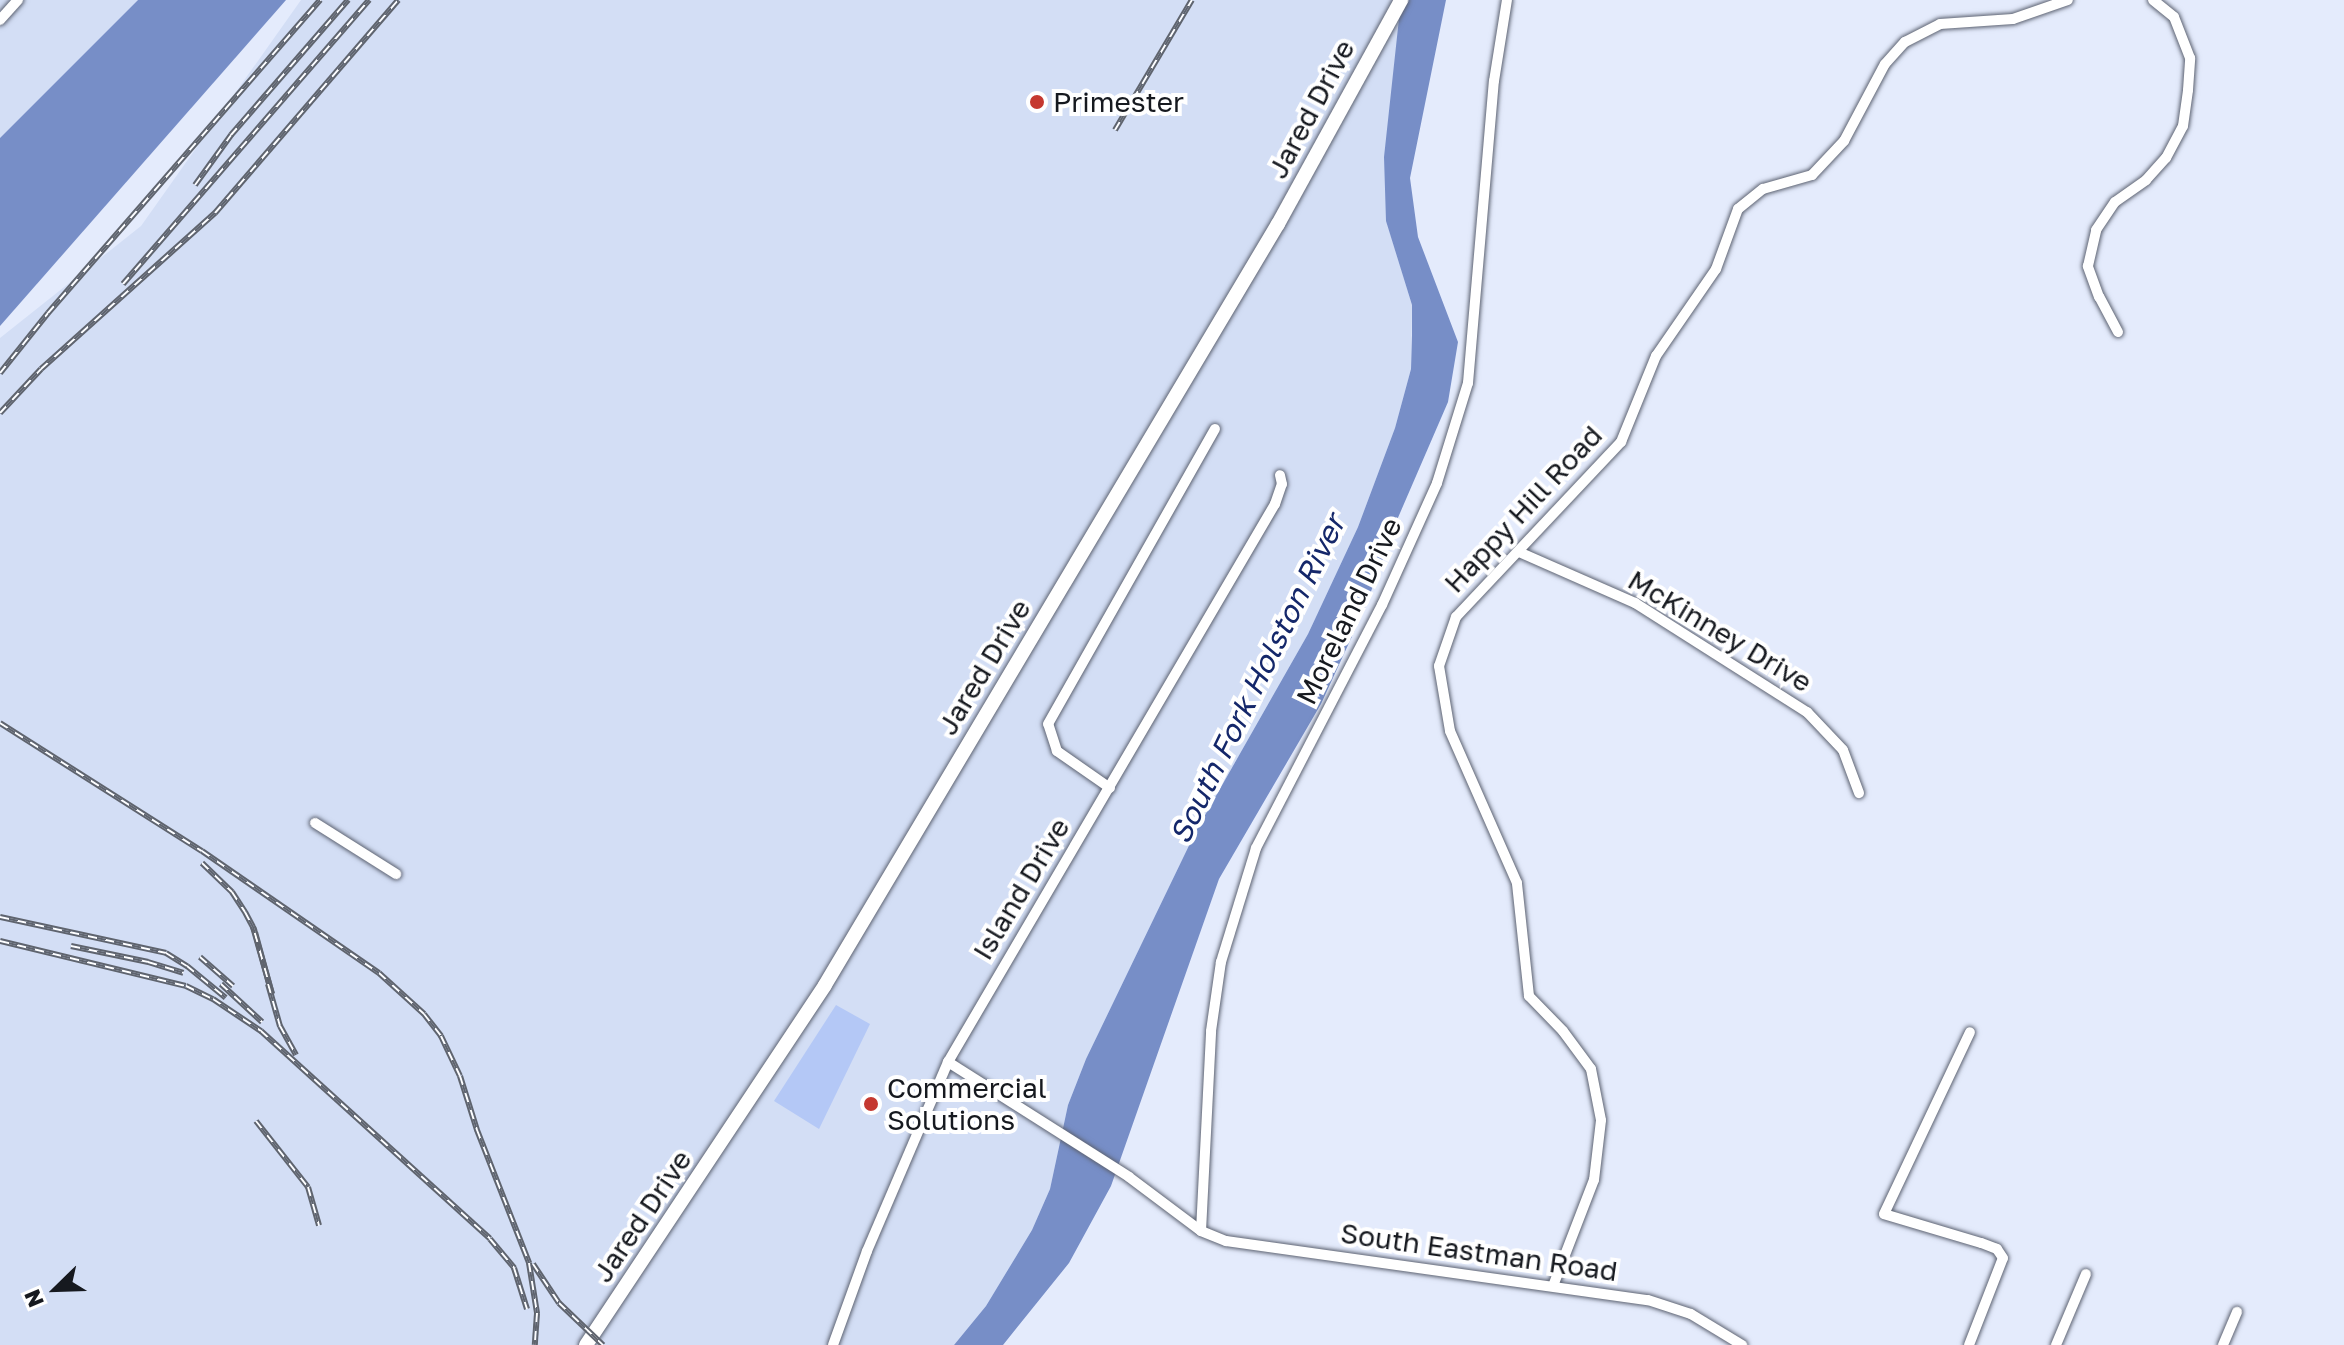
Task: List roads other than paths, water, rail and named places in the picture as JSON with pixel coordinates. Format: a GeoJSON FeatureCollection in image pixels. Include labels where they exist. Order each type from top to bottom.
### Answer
{"type":"FeatureCollection","features":[{"type":"Feature","properties":{"kind":"main road","name":"Jared Drive"},"geometry":{"type":"LineString","coordinates":[[586,1345],[825,985],[1278,224],[1401,0]]}},
{"type":"Feature","properties":{"kind":"street"},"geometry":{"type":"LineString","coordinates":[[0,20],[18,0]]}},
{"type":"Feature","properties":{"kind":"street","name":"Moreland Drive"},"geometry":{"type":"LineString","coordinates":[[1201,1231],[1211,1031],[1221,962],[1256,848],[1382,605],[1431,496],[1468,383],[1494,81],[1507,0]]}},
{"type":"Feature","properties":{"kind":"street","name":"Happy Hill Road"},"geometry":{"type":"LineString","coordinates":[[1553,1286],[1594,1180],[1601,1120],[1591,1069],[1563,1031],[1529,996],[1517,883],[1450,731],[1439,666],[1456,617],[1621,442],[1656,356],[1716,269],[1738,209],[1763,189],[1812,175],[1844,141],[1885,64],[1905,42],[1940,24],[2013,19],[2068,0]]}},
{"type":"Feature","properties":{"kind":"street"},"geometry":{"type":"LineString","coordinates":[[2118,332],[2099,297],[2088,266],[2096,230],[2115,202],[2146,180],[2166,158],[2183,126],[2188,90],[2190,58],[2174,17],[2153,0]]}},
{"type":"Feature","properties":{"kind":"street"},"geometry":{"type":"LineString","coordinates":[[1110,788],[1057,751],[1048,724],[1215,429]]}},
{"type":"Feature","properties":{"kind":"street","name":"Island Drive"},"geometry":{"type":"LineString","coordinates":[[833,1345],[867,1251],[948,1062],[1275,504],[1280,492],[1280,475]]}},
{"type":"Feature","properties":{"kind":"street","name":"McKinney Drive"},"geometry":{"type":"LineString","coordinates":[[1519,552],[1635,603],[1807,712],[1843,750],[1859,793]]}},
{"type":"Feature","properties":{"kind":"street"},"geometry":{"type":"LineString","coordinates":[[315,823],[396,874]]}},
{"type":"Feature","properties":{"kind":"street"},"geometry":{"type":"LineString","coordinates":[[1969,1345],[2003,1258],[1997,1249],[1981,1243],[1884,1214],[1970,1032]]}},
{"type":"Feature","properties":{"kind":"street","name":"South Eastman Road"},"geometry":{"type":"LineString","coordinates":[[948,1062],[1118,1170],[1201,1231],[1226,1241],[1648,1300],[1691,1314],[1742,1345]]}},
{"type":"Feature","properties":{"kind":"street"},"geometry":{"type":"LineString","coordinates":[[2056,1345],[2086,1274]]}},
{"type":"Feature","properties":{"kind":"street"},"geometry":{"type":"LineString","coordinates":[[2223,1345],[2237,1312]]}},
{"type":"Feature","properties":{"kind":"railway"},"geometry":{"type":"LineString","coordinates":[[0,373],[48,313],[320,0]]}},
{"type":"Feature","properties":{"kind":"railway"},"geometry":{"type":"LineString","coordinates":[[195,185],[231,135],[348,0]]}},
{"type":"Feature","properties":{"kind":"railway"},"geometry":{"type":"LineString","coordinates":[[123,284],[369,0]]}},
{"type":"Feature","properties":{"kind":"railway"},"geometry":{"type":"LineString","coordinates":[[0,413],[41,369],[215,213],[398,0]]}},
{"type":"Feature","properties":{"kind":"railway"},"geometry":{"type":"LineString","coordinates":[[1115,130],[1192,0]]}},
{"type":"Feature","properties":{"kind":"railway"},"geometry":{"type":"LineString","coordinates":[[0,723],[202,851],[379,973],[424,1014],[441,1036],[460,1076],[477,1130],[529,1263],[537,1313],[535,1345]]}},
{"type":"Feature","properties":{"kind":"railway"},"geometry":{"type":"LineString","coordinates":[[202,863],[232,892],[245,912],[253,927],[255,932],[272,994],[253,927]]}},
{"type":"Feature","properties":{"kind":"railway"},"geometry":{"type":"LineString","coordinates":[[0,917],[166,953],[226,998]]}},
{"type":"Feature","properties":{"kind":"railway"},"geometry":{"type":"LineString","coordinates":[[0,941],[186,986],[213,999],[261,1031],[490,1239],[514,1268],[527,1309]]}},
{"type":"Feature","properties":{"kind":"railway"},"geometry":{"type":"LineString","coordinates":[[71,946],[148,962],[183,973]]}},
{"type":"Feature","properties":{"kind":"railway"},"geometry":{"type":"LineString","coordinates":[[200,957],[233,986]]}},
{"type":"Feature","properties":{"kind":"railway"},"geometry":{"type":"LineString","coordinates":[[221,984],[262,1022]]}},
{"type":"Feature","properties":{"kind":"railway"},"geometry":{"type":"LineString","coordinates":[[268,984],[280,1026],[296,1055]]}},
{"type":"Feature","properties":{"kind":"railway"},"geometry":{"type":"LineString","coordinates":[[256,1121],[308,1187],[319,1225]]}},
{"type":"Feature","properties":{"kind":"railway"},"geometry":{"type":"LineString","coordinates":[[533,1264],[559,1303],[603,1345]]}},
{"type":"Feature","properties":{"kind":"place","name":"Primester"},"geometry":{"type":"Point","coordinates":[1037,102]}},
{"type":"Feature","properties":{"kind":"place","name":"Commercial Solutions"},"geometry":{"type":"Point","coordinates":[871,1104]}},
{"type":"Feature","properties":{"kind":"water label","name":"South Fork Holston River"},"geometry":{"type":"Point","coordinates":[1257,679]}}]}
